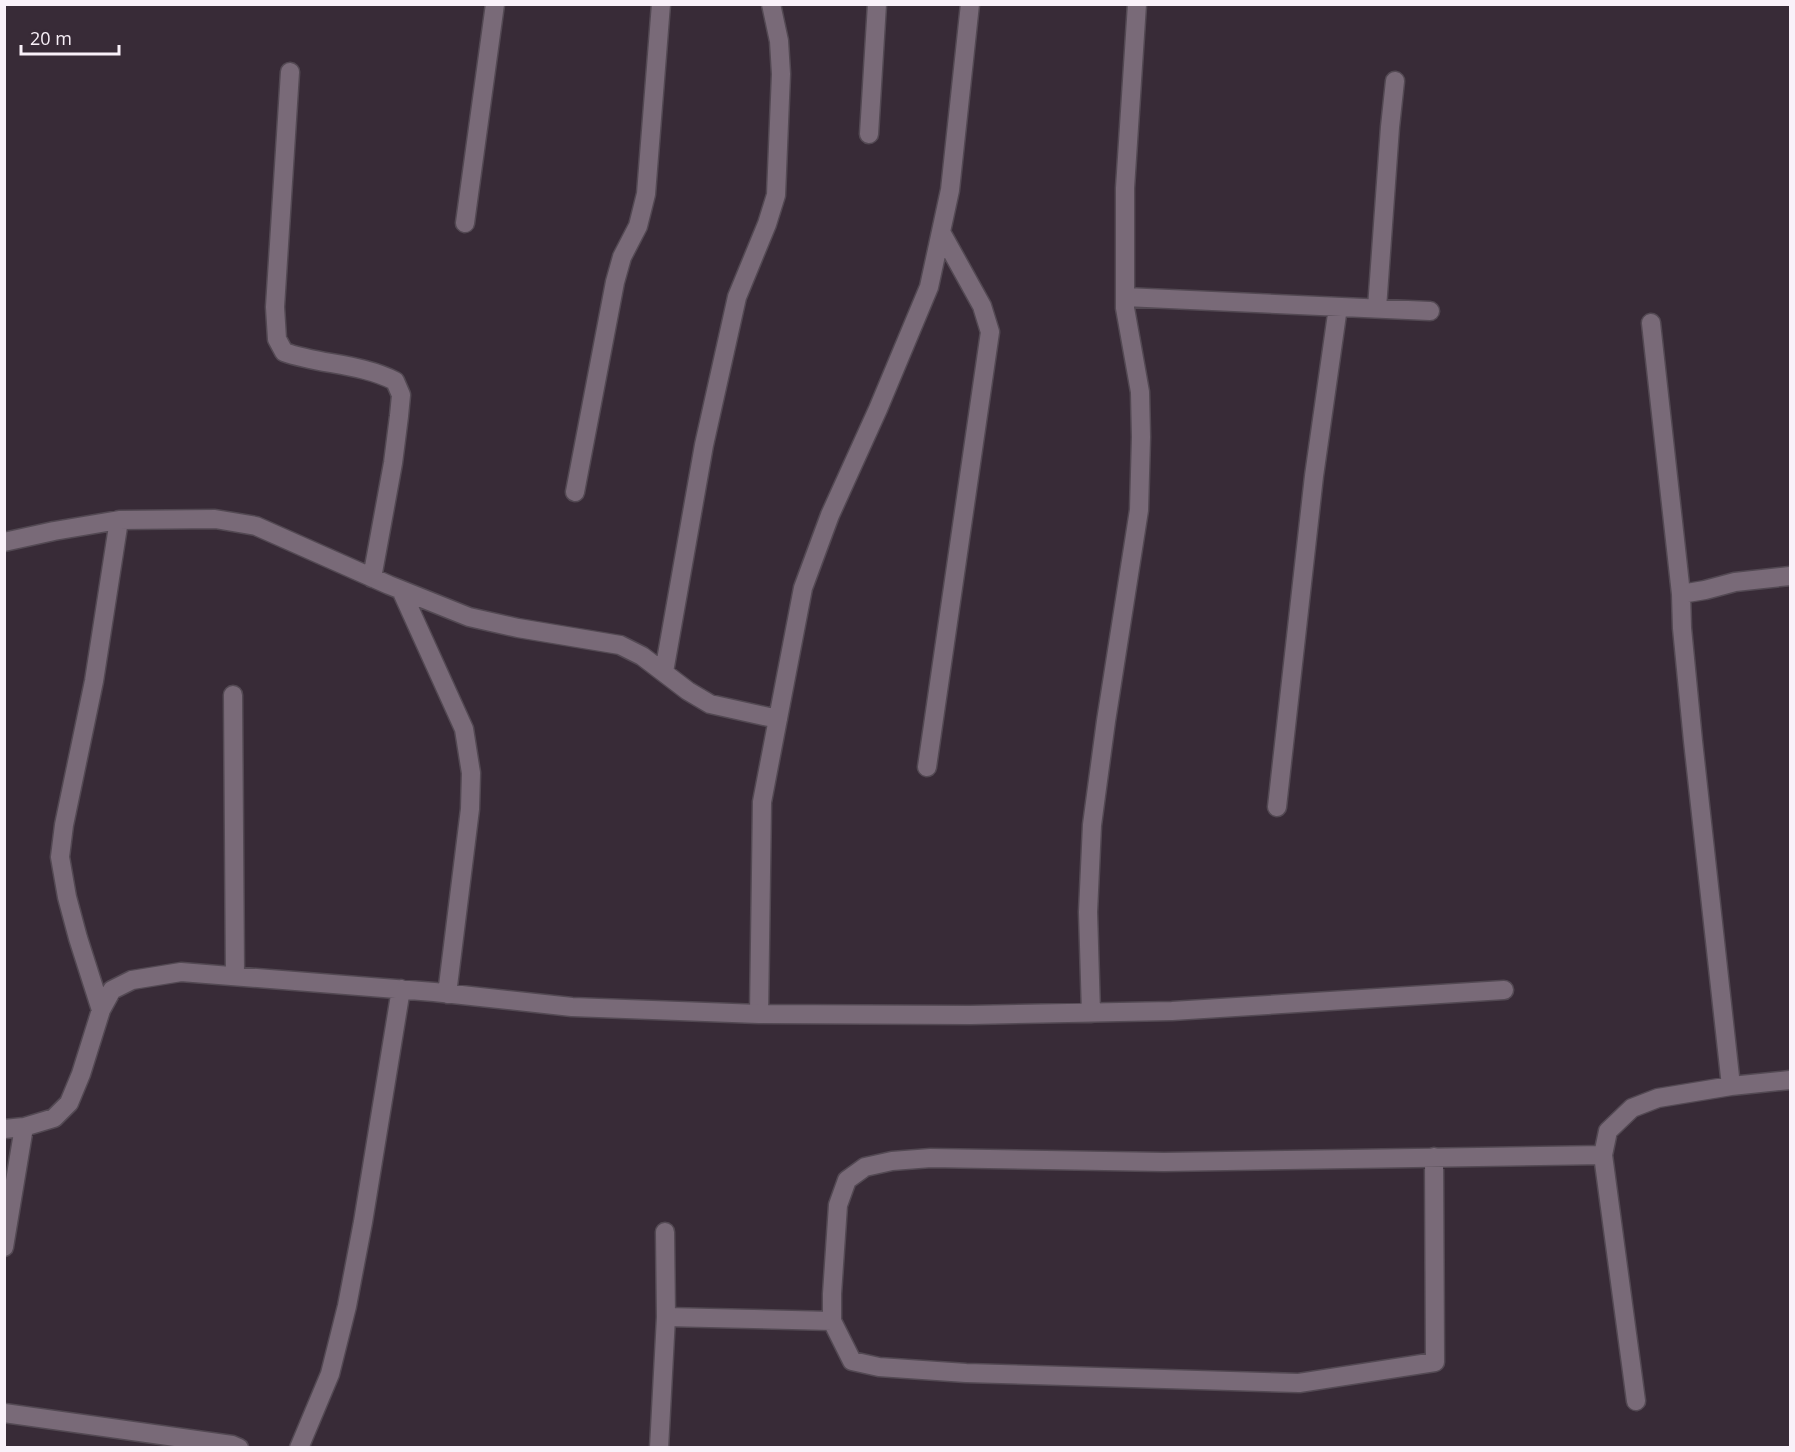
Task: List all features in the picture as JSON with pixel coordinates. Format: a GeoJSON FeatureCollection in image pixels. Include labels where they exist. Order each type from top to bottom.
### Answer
{"type":"FeatureCollection","features":[{"type":"Feature","properties":{"kind":"street"},"geometry":{"type":"LineString","coordinates":[[465,223],[495,4]]}},
{"type":"Feature","properties":{"kind":"street"},"geometry":{"type":"LineString","coordinates":[[575,492],[615,282],[622,257],[638,226],[646,194],[661,27],[661,4]]}},
{"type":"Feature","properties":{"kind":"street"},"geometry":{"type":"LineString","coordinates":[[664,672],[704,445],[735,309],[776,195],[781,74],[779,40],[771,4]]}},
{"type":"Feature","properties":{"kind":"street"},"geometry":{"type":"LineString","coordinates":[[869,134],[876,4]]}},
{"type":"Feature","properties":{"kind":"street"},"geometry":{"type":"LineString","coordinates":[[759,1014],[762,802],[803,588],[830,514],[929,287],[950,190],[969,4]]}},
{"type":"Feature","properties":{"kind":"street"},"geometry":{"type":"LineString","coordinates":[[1091,1013],[1088,912],[1092,825],[1139,510],[1140,392],[1125,308],[1125,188],[1137,4]]}},
{"type":"Feature","properties":{"kind":"street"},"geometry":{"type":"LineString","coordinates":[[290,72],[274,307],[277,339],[284,352],[301,359],[324,361],[379,373],[395,381],[401,395],[393,462],[372,578]]}},
{"type":"Feature","properties":{"kind":"street"},"geometry":{"type":"LineString","coordinates":[[1377,308],[1395,81]]}},
{"type":"Feature","properties":{"kind":"street"},"geometry":{"type":"LineString","coordinates":[[927,767],[990,332],[982,306],[941,232]]}},
{"type":"Feature","properties":{"kind":"street"},"geometry":{"type":"LineString","coordinates":[[1125,297],[1430,311]]}},
{"type":"Feature","properties":{"kind":"street"},"geometry":{"type":"LineString","coordinates":[[1277,807],[1314,476],[1338,307]]}},
{"type":"Feature","properties":{"kind":"street"},"geometry":{"type":"LineString","coordinates":[[1651,323],[1681,594],[1693,741],[1731,1086]]}},
{"type":"Feature","properties":{"kind":"street"},"geometry":{"type":"LineString","coordinates":[[4,542],[119,520],[215,519],[256,526],[469,618],[620,645],[642,656],[688,691],[710,704],[778,719]]}},
{"type":"Feature","properties":{"kind":"street"},"geometry":{"type":"LineString","coordinates":[[101,1011],[67,897],[60,857],[64,825],[94,681],[119,520]]}},
{"type":"Feature","properties":{"kind":"street"},"geometry":{"type":"LineString","coordinates":[[1681,594],[1735,582],[1791,576]]}},
{"type":"Feature","properties":{"kind":"street"},"geometry":{"type":"LineString","coordinates":[[401,590],[464,729],[471,773],[470,809],[447,994]]}},
{"type":"Feature","properties":{"kind":"street"},"geometry":{"type":"LineString","coordinates":[[233,695],[236,976]]}},
{"type":"Feature","properties":{"kind":"street"},"geometry":{"type":"LineString","coordinates":[[4,1129],[24,1127],[54,1118],[69,1103],[81,1074],[101,1011],[112,990],[132,980],[181,972],[447,994],[572,1007],[759,1014],[970,1016],[1172,1011],[1504,990]]}},
{"type":"Feature","properties":{"kind":"street"},"geometry":{"type":"LineString","coordinates":[[299,1448],[330,1374],[347,1306],[401,990]]}},
{"type":"Feature","properties":{"kind":"street"},"geometry":{"type":"LineString","coordinates":[[1636,1401],[1603,1155],[1608,1131],[1632,1108],[1658,1098],[1731,1086],[1791,1080]]}},
{"type":"Feature","properties":{"kind":"street"},"geometry":{"type":"LineString","coordinates":[[4,1247],[24,1127]]}},
{"type":"Feature","properties":{"kind":"street"},"geometry":{"type":"LineString","coordinates":[[1434,1157],[1435,1362],[1299,1383],[978,1373],[879,1367],[852,1361],[832,1321],[837,1204],[848,1180],[865,1167],[892,1161],[931,1158],[1164,1162],[1434,1157],[1603,1155]]}},
{"type":"Feature","properties":{"kind":"street"},"geometry":{"type":"LineString","coordinates":[[659,1448],[666,1317],[665,1232]]}},
{"type":"Feature","properties":{"kind":"street"},"geometry":{"type":"LineString","coordinates":[[666,1317],[832,1321]]}},
{"type":"Feature","properties":{"kind":"street"},"geometry":{"type":"LineString","coordinates":[[4,1413],[232,1445],[239,1448]]}}]}
